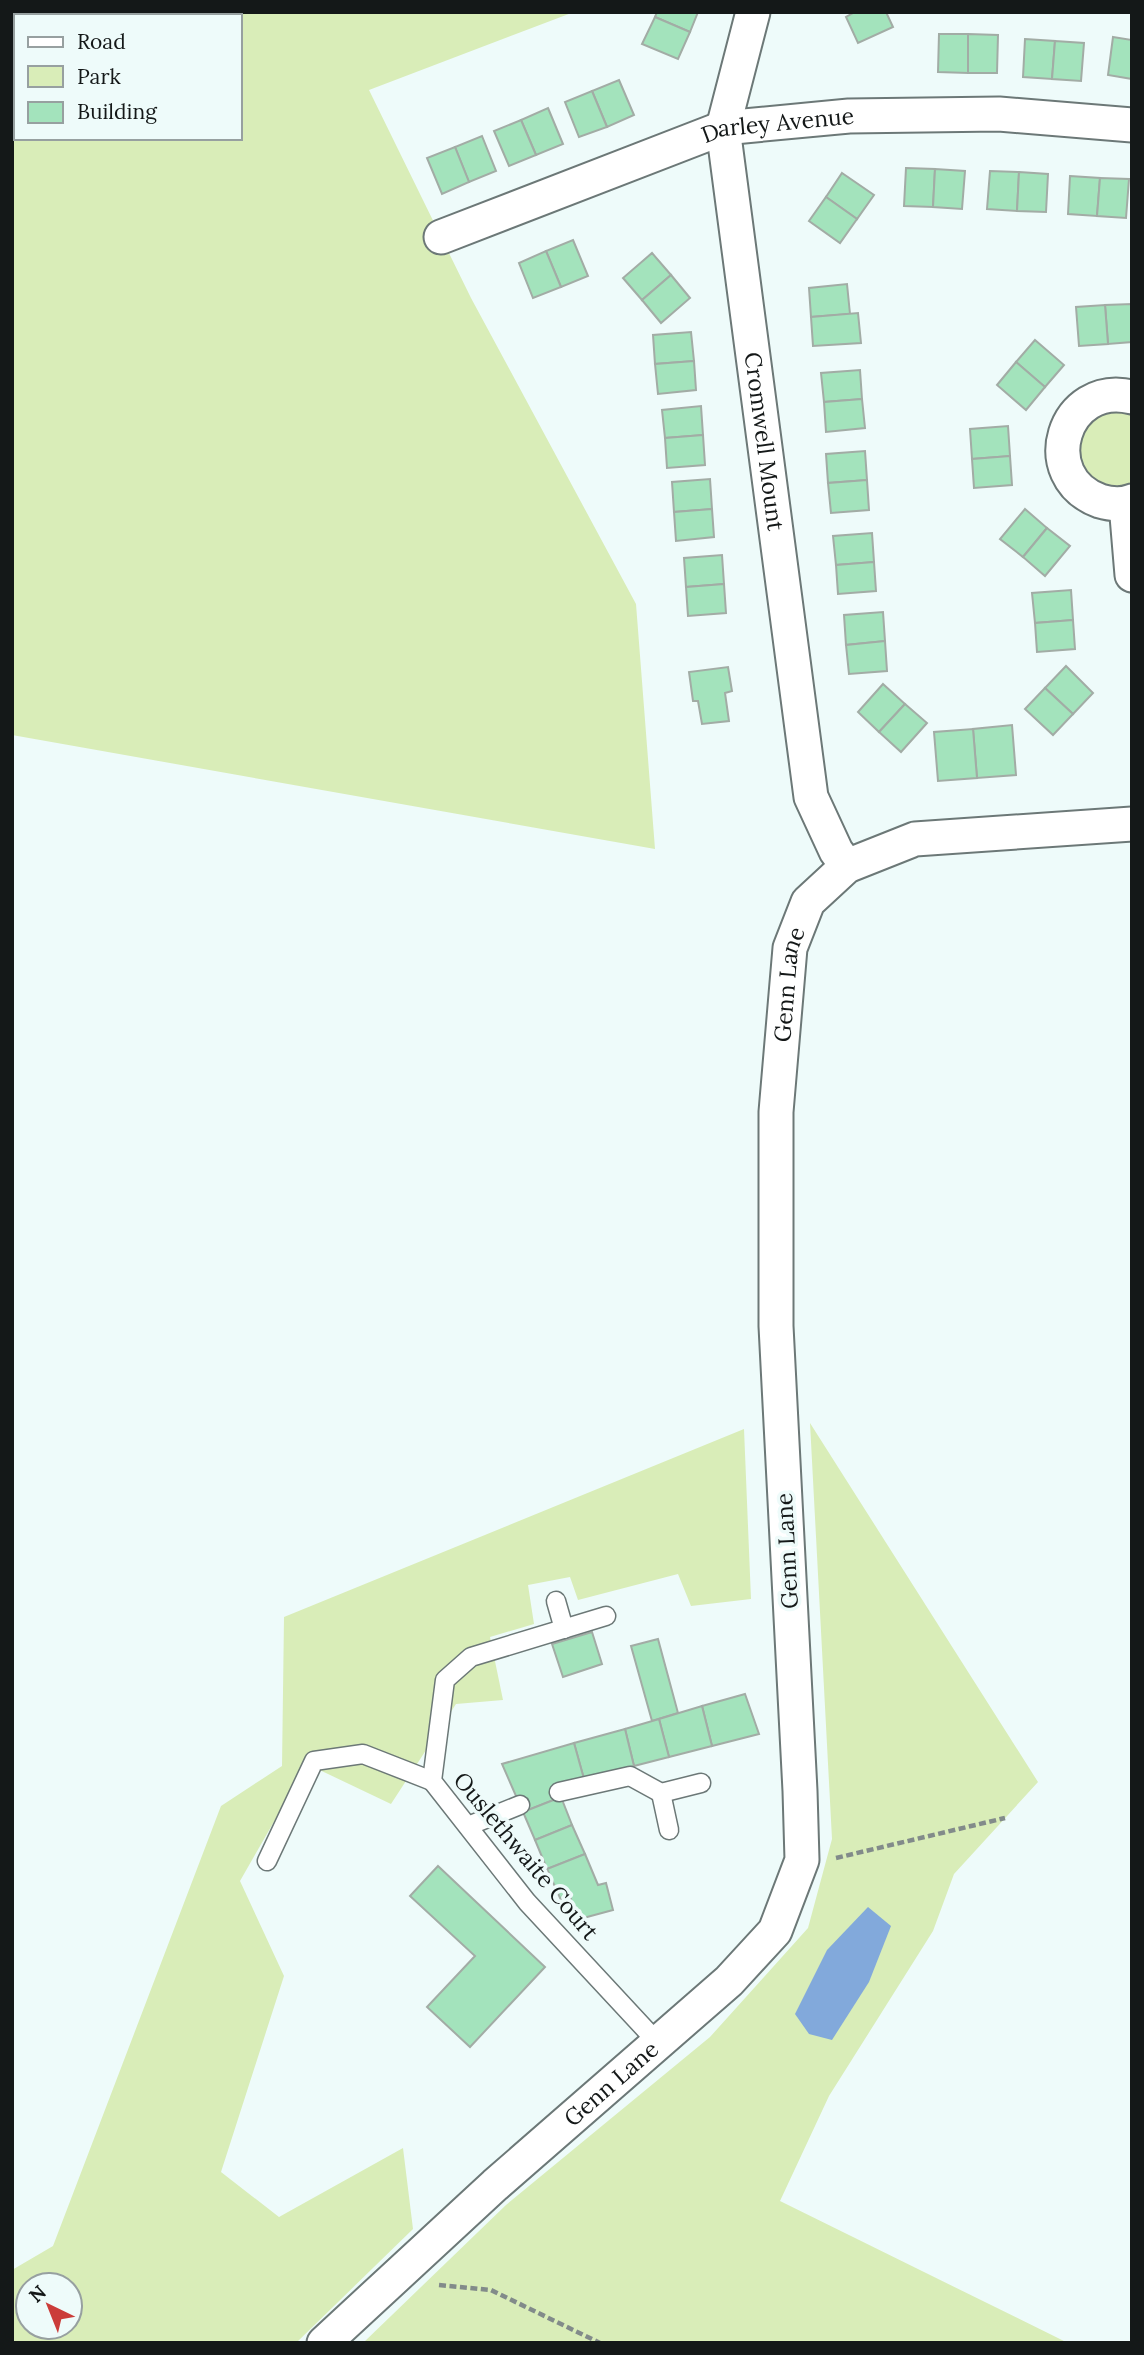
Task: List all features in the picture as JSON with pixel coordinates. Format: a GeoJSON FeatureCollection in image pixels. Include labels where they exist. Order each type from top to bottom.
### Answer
{"type":"FeatureCollection","features":[{"type":"Feature","properties":{"kind":"street","name":"Cromwell Mount"},"geometry":{"type":"LineString","coordinates":[[753,12],[723,128],[811,797],[836,851],[847,866]]}},
{"type":"Feature","properties":{"kind":"street","name":"Darley Avenue"},"geometry":{"type":"LineString","coordinates":[[442,237],[723,128],[849,116],[999,114],[1132,125]]}},
{"type":"Feature","properties":{"kind":"street"},"geometry":{"type":"LineString","coordinates":[[1132,397],[1104,396],[1087,403],[1077,411],[1067,427],[1062,445],[1066,472],[1077,488],[1089,497],[1106,503],[1129,503],[1132,575]]}},
{"type":"Feature","properties":{"kind":"street","name":"Genn Lane"},"geometry":{"type":"LineString","coordinates":[[324,2343],[485,2194],[729,1982],[775,1931],[802,1860],[776,1326],[776,1112],[790,948],[808,902],[847,866],[915,839],[1132,824]]}},
{"type":"Feature","properties":{"kind":"lane"},"geometry":{"type":"LineString","coordinates":[[556,1601],[564,1629]]}},
{"type":"Feature","properties":{"kind":"lane","name":"Ouslethwaite Court"},"geometry":{"type":"LineString","coordinates":[[606,1616],[471,1657],[445,1680],[432,1781],[527,1902],[658,2043]]}},
{"type":"Feature","properties":{"kind":"lane"},"geometry":{"type":"LineString","coordinates":[[267,1861],[314,1761],[363,1754],[432,1781]]}},
{"type":"Feature","properties":{"kind":"lane"},"geometry":{"type":"LineString","coordinates":[[559,1792],[630,1776],[661,1793],[701,1783]]}},
{"type":"Feature","properties":{"kind":"lane"},"geometry":{"type":"LineString","coordinates":[[661,1793],[669,1830]]}},
{"type":"Feature","properties":{"kind":"lane"},"geometry":{"type":"LineString","coordinates":[[468,1826],[520,1805]]}},
{"type":"Feature","properties":{"kind":"path"},"geometry":{"type":"LineString","coordinates":[[802,1860],[826,1861],[1005,1818]]}},
{"type":"Feature","properties":{"kind":"path"},"geometry":{"type":"LineString","coordinates":[[491,2290],[600,2343]]}},
{"type":"Feature","properties":{"kind":"green space"},"geometry":{"type":"Polygon","coordinates":[[[12,12],[574,12],[369,90],[471,298],[636,604],[655,849],[12,735],[12,12]]]}},
{"type":"Feature","properties":{"kind":"green space"},"geometry":{"type":"Polygon","coordinates":[[[1103,412],[1132,412],[1132,486],[1113,488],[1098,485],[1088,478],[1081,466],[1077,450],[1079,436],[1086,424],[1103,412]]]}},
{"type":"Feature","properties":{"kind":"green space"},"geometry":{"type":"Polygon","coordinates":[[[810,1423],[1038,1782],[954,1874],[933,1931],[829,2096],[780,2201],[1068,2343],[363,2343],[506,2205],[710,2037],[808,1928],[832,1839],[810,1423]]]}},
{"type":"Feature","properties":{"kind":"green space"},"geometry":{"type":"Polygon","coordinates":[[[744,1429],[751,1599],[691,1606],[678,1574],[578,1600],[570,1577],[528,1585],[534,1624],[490,1637],[503,1700],[456,1704],[391,1804],[307,1764],[240,1881],[284,1976],[221,2172],[279,2217],[403,2148],[413,2229],[296,2343],[12,2343],[12,2270],[53,2246],[221,1806],[282,1766],[284,1617],[744,1429]]]}},
{"type":"Feature","properties":{"kind":"water"},"geometry":{"type":"Polygon","coordinates":[[[868,1907],[891,1926],[869,1982],[832,2040],[809,2034],[795,2014],[827,1950],[868,1907]]]}},
{"type":"Feature","properties":{"kind":"building"},"geometry":{"type":"Polygon","coordinates":[[[657,12],[698,12],[690,32],[655,17],[657,12]]]}},
{"type":"Feature","properties":{"kind":"building"},"geometry":{"type":"Polygon","coordinates":[[[855,12],[886,12],[893,27],[858,43],[846,17],[855,12]]]}},
{"type":"Feature","properties":{"kind":"building"},"geometry":{"type":"Polygon","coordinates":[[[655,17],[690,32],[678,59],[642,44],[655,17]]]}},
{"type":"Feature","properties":{"kind":"building"},"geometry":{"type":"Polygon","coordinates":[[[939,34],[968,34],[968,73],[938,72],[939,34]]]}},
{"type":"Feature","properties":{"kind":"building"},"geometry":{"type":"Polygon","coordinates":[[[968,34],[998,35],[997,73],[968,73],[968,34]]]}},
{"type":"Feature","properties":{"kind":"building"},"geometry":{"type":"Polygon","coordinates":[[[1113,37],[1132,40],[1132,79],[1108,75],[1113,37]]]}},
{"type":"Feature","properties":{"kind":"building"},"geometry":{"type":"Polygon","coordinates":[[[1025,39],[1055,41],[1052,79],[1023,77],[1025,39]]]}},
{"type":"Feature","properties":{"kind":"building"},"geometry":{"type":"Polygon","coordinates":[[[1055,41],[1084,43],[1081,81],[1052,79],[1055,41]]]}},
{"type":"Feature","properties":{"kind":"building"},"geometry":{"type":"Polygon","coordinates":[[[619,80],[634,115],[607,127],[592,91],[619,80]]]}},
{"type":"Feature","properties":{"kind":"building"},"geometry":{"type":"Polygon","coordinates":[[[592,91],[607,127],[579,137],[565,102],[592,91]]]}},
{"type":"Feature","properties":{"kind":"building"},"geometry":{"type":"Polygon","coordinates":[[[548,108],[563,144],[536,155],[521,120],[548,108]]]}},
{"type":"Feature","properties":{"kind":"building"},"geometry":{"type":"Polygon","coordinates":[[[521,120],[536,155],[509,166],[494,131],[521,120]]]}},
{"type":"Feature","properties":{"kind":"building"},"geometry":{"type":"Polygon","coordinates":[[[482,136],[496,171],[469,182],[455,147],[482,136]]]}},
{"type":"Feature","properties":{"kind":"building"},"geometry":{"type":"Polygon","coordinates":[[[455,147],[469,182],[442,194],[427,158],[455,147]]]}},
{"type":"Feature","properties":{"kind":"building"},"geometry":{"type":"Polygon","coordinates":[[[906,168],[935,169],[933,207],[904,206],[906,168]]]}},
{"type":"Feature","properties":{"kind":"building"},"geometry":{"type":"Polygon","coordinates":[[[935,169],[965,171],[962,209],[933,207],[935,169]]]}},
{"type":"Feature","properties":{"kind":"building"},"geometry":{"type":"Polygon","coordinates":[[[990,171],[1019,172],[1017,211],[987,209],[990,171]]]}},
{"type":"Feature","properties":{"kind":"building"},"geometry":{"type":"Polygon","coordinates":[[[1019,172],[1048,174],[1046,212],[1017,211],[1019,172]]]}},
{"type":"Feature","properties":{"kind":"building"},"geometry":{"type":"Polygon","coordinates":[[[842,173],[874,195],[857,219],[826,197],[842,173]]]}},
{"type":"Feature","properties":{"kind":"building"},"geometry":{"type":"Polygon","coordinates":[[[1070,176],[1100,178],[1097,216],[1068,214],[1070,176]]]}},
{"type":"Feature","properties":{"kind":"building"},"geometry":{"type":"Polygon","coordinates":[[[1100,178],[1129,179],[1126,218],[1097,216],[1100,178]]]}},
{"type":"Feature","properties":{"kind":"building"},"geometry":{"type":"Polygon","coordinates":[[[826,197],[857,219],[840,243],[809,221],[826,197]]]}},
{"type":"Feature","properties":{"kind":"building"},"geometry":{"type":"Polygon","coordinates":[[[573,240],[588,276],[561,287],[546,251],[573,240]]]}},
{"type":"Feature","properties":{"kind":"building"},"geometry":{"type":"Polygon","coordinates":[[[546,251],[561,287],[533,298],[519,263],[546,251]]]}},
{"type":"Feature","properties":{"kind":"building"},"geometry":{"type":"Polygon","coordinates":[[[652,253],[671,275],[642,300],[623,278],[652,253]]]}},
{"type":"Feature","properties":{"kind":"building"},"geometry":{"type":"Polygon","coordinates":[[[671,275],[690,298],[661,323],[642,300],[671,275]]]}},
{"type":"Feature","properties":{"kind":"building"},"geometry":{"type":"Polygon","coordinates":[[[847,284],[850,314],[811,317],[809,288],[847,284]]]}},
{"type":"Feature","properties":{"kind":"building"},"geometry":{"type":"Polygon","coordinates":[[[1132,304],[1132,342],[1108,344],[1105,305],[1132,304]]]}},
{"type":"Feature","properties":{"kind":"building"},"geometry":{"type":"Polygon","coordinates":[[[1105,305],[1108,344],[1079,346],[1076,307],[1105,305]]]}},
{"type":"Feature","properties":{"kind":"building"},"geometry":{"type":"Polygon","coordinates":[[[858,313],[861,343],[813,346],[811,317],[858,313]]]}},
{"type":"Feature","properties":{"kind":"building"},"geometry":{"type":"Polygon","coordinates":[[[691,332],[694,361],[655,364],[653,335],[691,332]]]}},
{"type":"Feature","properties":{"kind":"building"},"geometry":{"type":"Polygon","coordinates":[[[1035,340],[1064,365],[1045,387],[1016,362],[1035,340]]]}},
{"type":"Feature","properties":{"kind":"building"},"geometry":{"type":"Polygon","coordinates":[[[694,361],[696,390],[658,394],[655,364],[694,361]]]}},
{"type":"Feature","properties":{"kind":"building"},"geometry":{"type":"Polygon","coordinates":[[[1016,362],[1045,387],[1026,410],[997,385],[1016,362]]]}},
{"type":"Feature","properties":{"kind":"building"},"geometry":{"type":"Polygon","coordinates":[[[860,370],[862,399],[824,402],[821,373],[860,370]]]}},
{"type":"Feature","properties":{"kind":"building"},"geometry":{"type":"Polygon","coordinates":[[[862,399],[865,428],[826,432],[824,402],[862,399]]]}},
{"type":"Feature","properties":{"kind":"building"},"geometry":{"type":"Polygon","coordinates":[[[701,406],[703,435],[665,438],[662,410],[701,406]]]}},
{"type":"Feature","properties":{"kind":"building"},"geometry":{"type":"Polygon","coordinates":[[[1008,426],[1010,456],[972,459],[970,429],[1008,426]]]}},
{"type":"Feature","properties":{"kind":"building"},"geometry":{"type":"Polygon","coordinates":[[[703,435],[705,465],[667,468],[665,438],[703,435]]]}},
{"type":"Feature","properties":{"kind":"building"},"geometry":{"type":"Polygon","coordinates":[[[865,451],[867,480],[828,483],[826,454],[865,451]]]}},
{"type":"Feature","properties":{"kind":"building"},"geometry":{"type":"Polygon","coordinates":[[[1010,456],[1012,485],[974,488],[972,459],[1010,456]]]}},
{"type":"Feature","properties":{"kind":"building"},"geometry":{"type":"Polygon","coordinates":[[[710,479],[712,509],[674,512],[672,482],[710,479]]]}},
{"type":"Feature","properties":{"kind":"building"},"geometry":{"type":"Polygon","coordinates":[[[867,480],[869,510],[831,513],[828,483],[867,480]]]}},
{"type":"Feature","properties":{"kind":"building"},"geometry":{"type":"Polygon","coordinates":[[[712,509],[714,537],[676,541],[674,512],[712,509]]]}},
{"type":"Feature","properties":{"kind":"building"},"geometry":{"type":"Polygon","coordinates":[[[1025,509],[1047,528],[1023,557],[1000,539],[1025,509]]]}},
{"type":"Feature","properties":{"kind":"building"},"geometry":{"type":"Polygon","coordinates":[[[1047,528],[1070,546],[1045,576],[1023,557],[1047,528]]]}},
{"type":"Feature","properties":{"kind":"building"},"geometry":{"type":"Polygon","coordinates":[[[872,533],[874,562],[836,565],[833,536],[872,533]]]}},
{"type":"Feature","properties":{"kind":"building"},"geometry":{"type":"Polygon","coordinates":[[[722,555],[724,584],[686,587],[684,558],[722,555]]]}},
{"type":"Feature","properties":{"kind":"building"},"geometry":{"type":"Polygon","coordinates":[[[874,562],[876,591],[838,594],[836,565],[874,562]]]}},
{"type":"Feature","properties":{"kind":"building"},"geometry":{"type":"Polygon","coordinates":[[[724,584],[726,613],[688,616],[686,587],[724,584]]]}},
{"type":"Feature","properties":{"kind":"building"},"geometry":{"type":"Polygon","coordinates":[[[1071,590],[1073,620],[1035,623],[1032,593],[1071,590]]]}},
{"type":"Feature","properties":{"kind":"building"},"geometry":{"type":"Polygon","coordinates":[[[883,612],[885,641],[846,645],[844,615],[883,612]]]}},
{"type":"Feature","properties":{"kind":"building"},"geometry":{"type":"Polygon","coordinates":[[[1073,620],[1075,649],[1037,652],[1035,623],[1073,620]]]}},
{"type":"Feature","properties":{"kind":"building"},"geometry":{"type":"Polygon","coordinates":[[[885,641],[887,671],[849,674],[846,645],[885,641]]]}},
{"type":"Feature","properties":{"kind":"building"},"geometry":{"type":"Polygon","coordinates":[[[1066,666],[1093,693],[1073,714],[1045,688],[1066,666]]]}},
{"type":"Feature","properties":{"kind":"building"},"geometry":{"type":"Polygon","coordinates":[[[728,667],[732,691],[725,693],[729,721],[702,724],[698,701],[693,701],[689,672],[728,667]]]}},
{"type":"Feature","properties":{"kind":"building"},"geometry":{"type":"Polygon","coordinates":[[[883,684],[905,704],[879,732],[858,712],[883,684]]]}},
{"type":"Feature","properties":{"kind":"building"},"geometry":{"type":"Polygon","coordinates":[[[1045,688],[1073,714],[1053,735],[1025,709],[1045,688]]]}},
{"type":"Feature","properties":{"kind":"building"},"geometry":{"type":"Polygon","coordinates":[[[905,704],[927,723],[901,752],[879,732],[905,704]]]}},
{"type":"Feature","properties":{"kind":"building"},"geometry":{"type":"Polygon","coordinates":[[[1012,725],[1016,775],[977,778],[973,729],[1012,725]]]}},
{"type":"Feature","properties":{"kind":"building"},"geometry":{"type":"Polygon","coordinates":[[[973,729],[977,778],[938,781],[934,732],[973,729]]]}},
{"type":"Feature","properties":{"kind":"building"},"geometry":{"type":"Polygon","coordinates":[[[592,1632],[602,1664],[563,1677],[552,1644],[592,1632]]]}},
{"type":"Feature","properties":{"kind":"building"},"geometry":{"type":"Polygon","coordinates":[[[658,1639],[678,1713],[652,1721],[631,1646],[658,1639]]]}},
{"type":"Feature","properties":{"kind":"building"},"geometry":{"type":"Polygon","coordinates":[[[745,1694],[759,1734],[712,1746],[702,1706],[745,1694]]]}},
{"type":"Feature","properties":{"kind":"building"},"geometry":{"type":"Polygon","coordinates":[[[702,1706],[712,1746],[669,1757],[659,1719],[702,1706]]]}},
{"type":"Feature","properties":{"kind":"building"},"geometry":{"type":"Polygon","coordinates":[[[659,1719],[669,1757],[634,1766],[625,1729],[659,1719]]]}},
{"type":"Feature","properties":{"kind":"building"},"geometry":{"type":"Polygon","coordinates":[[[625,1729],[634,1766],[584,1779],[574,1743],[625,1729]]]}},
{"type":"Feature","properties":{"kind":"building"},"geometry":{"type":"Polygon","coordinates":[[[574,1743],[584,1779],[561,1797],[523,1812],[502,1764],[574,1743]]]}},
{"type":"Feature","properties":{"kind":"building"},"geometry":{"type":"Polygon","coordinates":[[[561,1797],[572,1825],[535,1840],[523,1812],[561,1797]]]}},
{"type":"Feature","properties":{"kind":"building"},"geometry":{"type":"Polygon","coordinates":[[[572,1825],[585,1854],[547,1869],[535,1840],[572,1825]]]}},
{"type":"Feature","properties":{"kind":"building"},"geometry":{"type":"Polygon","coordinates":[[[585,1854],[598,1885],[606,1883],[613,1910],[576,1920],[570,1895],[561,1900],[547,1869],[585,1854]]]}},
{"type":"Feature","properties":{"kind":"building"},"geometry":{"type":"Polygon","coordinates":[[[438,1866],[545,1967],[470,2047],[427,2007],[475,1956],[410,1896],[438,1866]]]}}]}
